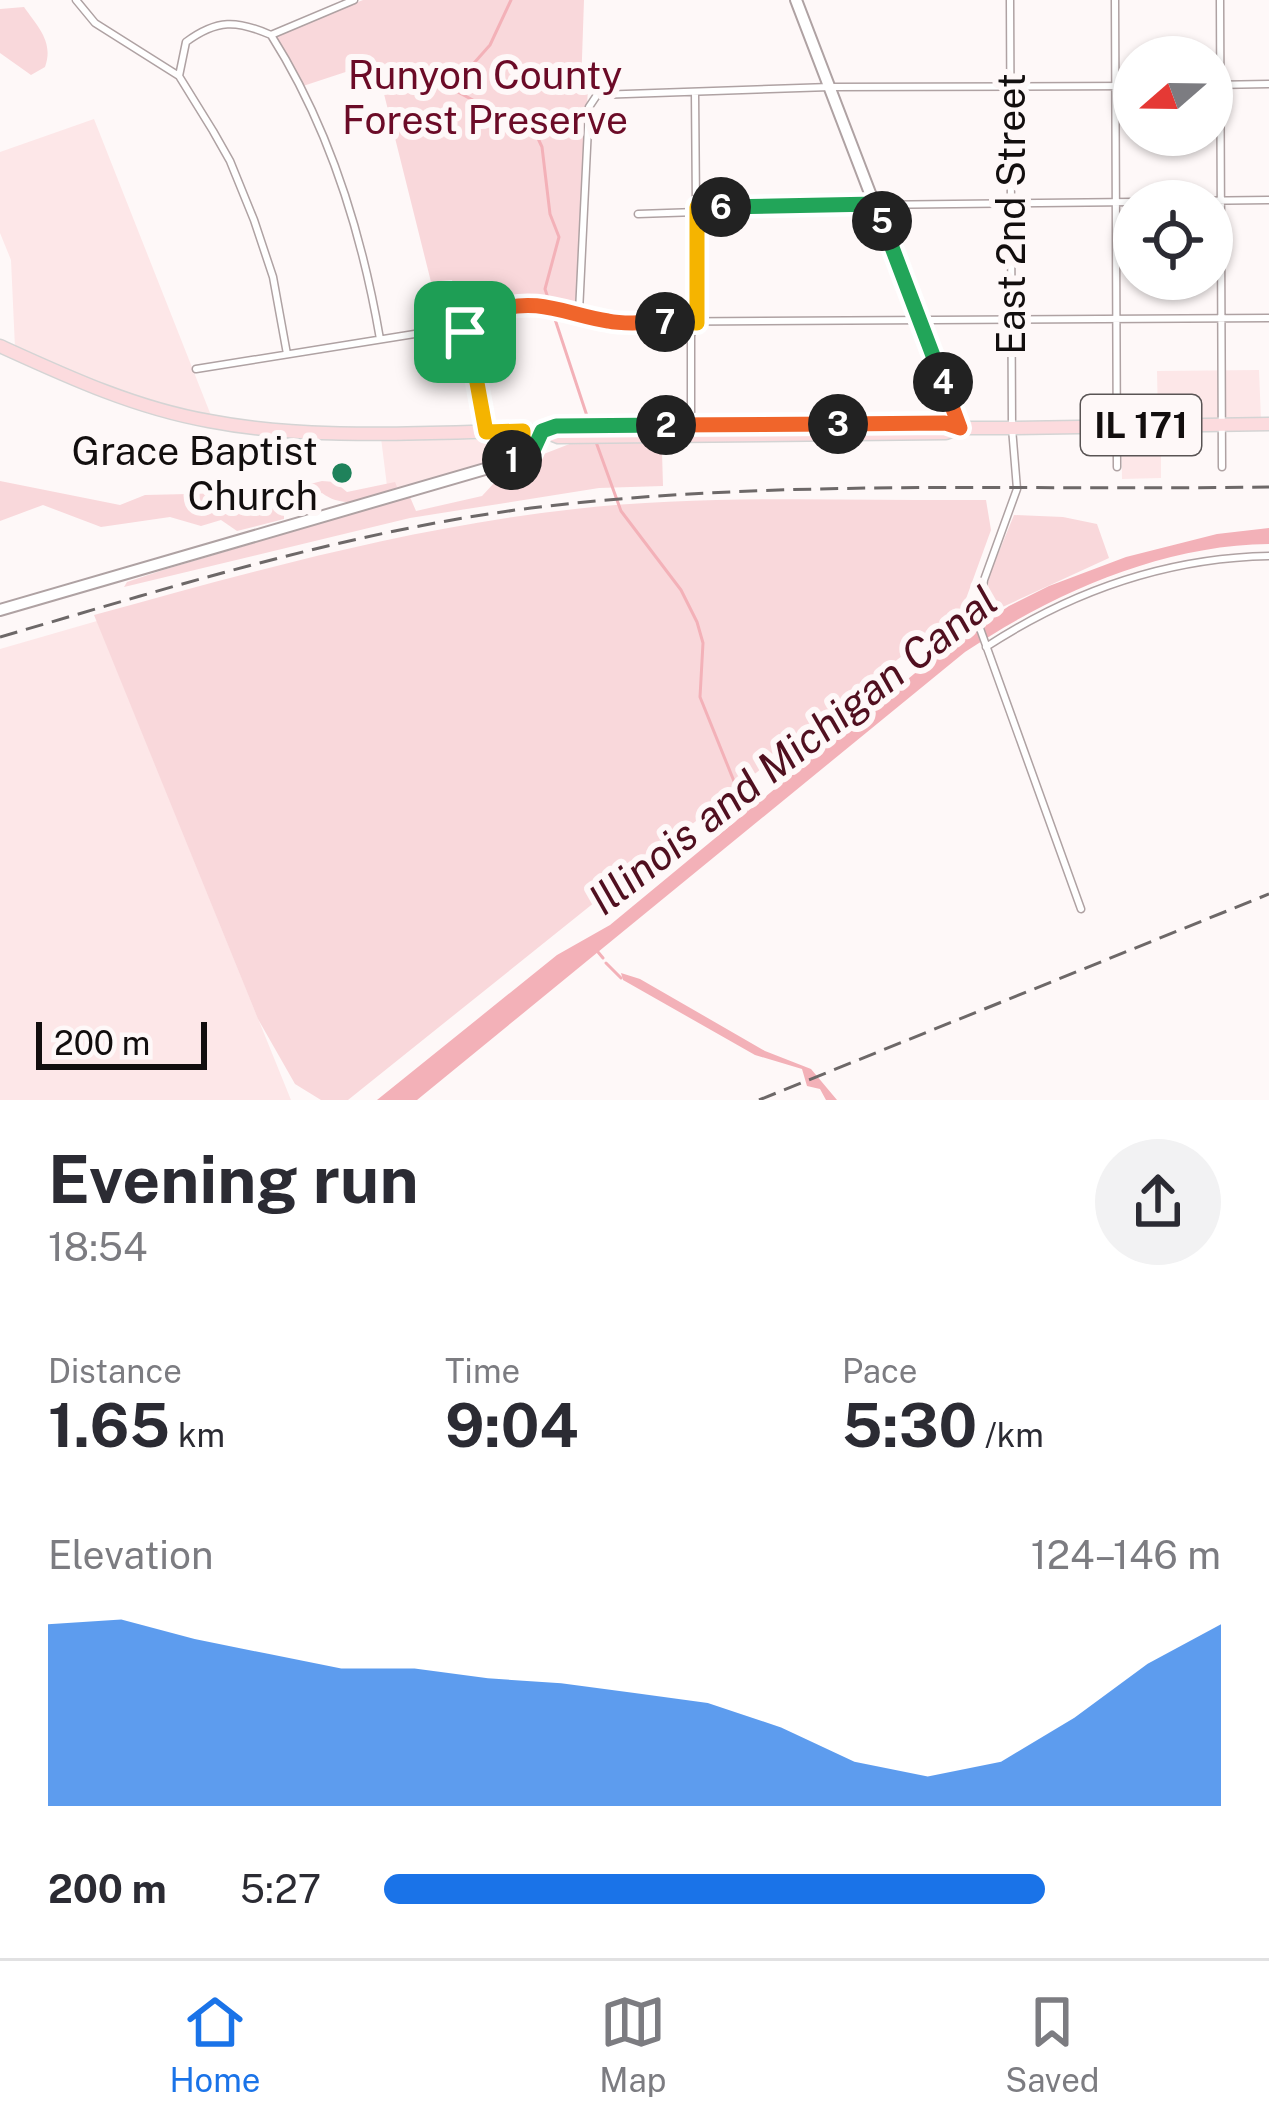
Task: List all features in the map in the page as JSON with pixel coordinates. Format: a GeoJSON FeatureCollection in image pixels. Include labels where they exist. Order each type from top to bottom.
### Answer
{"type":"FeatureCollection","features":[{"type":"Feature","properties":{"kind":"main road"},"geometry":{"type":"LineString","coordinates":[[796,0],[960,428]]}},
{"type":"Feature","properties":{"kind":"main road","name":"IL 171"},"geometry":{"type":"LineString","coordinates":[[0,346],[122,398],[216,423],[301,433],[945,423],[960,428],[1269,424]]}},
{"type":"Feature","properties":{"kind":"main road"},"geometry":{"type":"LineString","coordinates":[[512,460],[523,443],[523,431]]}},
{"type":"Feature","properties":{"kind":"main road"},"geometry":{"type":"LineString","coordinates":[[0,610],[512,460],[532,453],[542,431]]}},
{"type":"Feature","properties":{"kind":"street"},"geometry":{"type":"LineString","coordinates":[[76,0],[95,23],[178,76],[230,161],[272,277],[287,354]]}},
{"type":"Feature","properties":{"kind":"street"},"geometry":{"type":"LineString","coordinates":[[271,34],[354,0]]}},
{"type":"Feature","properties":{"kind":"street","name":"East 2nd Street"},"geometry":{"type":"LineString","coordinates":[[986,646],[978,623],[984,580],[1017,489],[1012,428],[1010,0]]}},
{"type":"Feature","properties":{"kind":"street"},"geometry":{"type":"LineString","coordinates":[[1114,0],[1114,36]]}},
{"type":"Feature","properties":{"kind":"street"},"geometry":{"type":"LineString","coordinates":[[1218,36],[1220,0]]}},
{"type":"Feature","properties":{"kind":"street"},"geometry":{"type":"LineString","coordinates":[[178,76],[186,42],[216,23],[242,23],[271,34],[329,153],[354,229],[380,339]]}},
{"type":"Feature","properties":{"kind":"street"},"geometry":{"type":"LineString","coordinates":[[1233,85],[1269,84]]}},
{"type":"Feature","properties":{"kind":"street"},"geometry":{"type":"LineString","coordinates":[[579,312],[589,107],[597,95],[830,87],[1113,86]]}},
{"type":"Feature","properties":{"kind":"street"},"geometry":{"type":"LineString","coordinates":[[692,430],[691,335],[697,323],[695,92]]}},
{"type":"Feature","properties":{"kind":"street"},"geometry":{"type":"LineString","coordinates":[[1233,200],[1269,200]]}},
{"type":"Feature","properties":{"kind":"street"},"geometry":{"type":"LineString","coordinates":[[638,214],[876,204],[1113,202]]}},
{"type":"Feature","properties":{"kind":"street"},"geometry":{"type":"LineString","coordinates":[[1117,300],[1117,467]]}},
{"type":"Feature","properties":{"kind":"street"},"geometry":{"type":"LineString","coordinates":[[1222,300],[1222,467]]}},
{"type":"Feature","properties":{"kind":"street"},"geometry":{"type":"LineString","coordinates":[[465,332],[472,323],[508,307],[540,305],[613,322],[1269,317]]}},
{"type":"Feature","properties":{"kind":"street"},"geometry":{"type":"LineString","coordinates":[[196,369],[427,332],[465,332]]}},
{"type":"Feature","properties":{"kind":"street"},"geometry":{"type":"LineString","coordinates":[[465,332],[486,432]]}},
{"type":"Feature","properties":{"kind":"street"},"geometry":{"type":"LineString","coordinates":[[1081,909],[986,646],[1112,583],[1192,562],[1269,556]]}},
{"type":"Feature","properties":{"kind":"shaded area"},"geometry":{"type":"Polygon","coordinates":[[[94,119],[212,418],[107,388],[15,348],[11,260],[0,233],[0,152],[94,119]]]}},
{"type":"Feature","properties":{"kind":"shaded area"},"geometry":{"type":"Polygon","coordinates":[[[1259,370],[1261,420],[1158,421],[1157,371],[1259,370]]]}},
{"type":"Feature","properties":{"kind":"shaded area"},"geometry":{"type":"Polygon","coordinates":[[[1161,430],[1161,478],[1122,479],[1121,431],[1161,430]]]}},
{"type":"Feature","properties":{"kind":"shaded area"},"geometry":{"type":"Polygon","coordinates":[[[381,438],[508,440],[515,448],[509,458],[388,494],[381,438]]]}},
{"type":"Feature","properties":{"kind":"shaded area","name":"Illinois and Michigan Canal"},"geometry":{"type":"Polygon","coordinates":[[[1269,528],[1269,544],[1189,553],[1149,563],[1072,592],[999,630],[965,652],[417,1100],[377,1100],[557,955],[610,925],[937,655],[1009,606],[1126,557],[1217,534],[1269,528]]]}},
{"type":"Feature","properties":{"kind":"shaded area"},"geometry":{"type":"Polygon","coordinates":[[[97,621],[291,1100],[0,1100],[0,649],[97,621]]]}},
{"type":"Feature","properties":{"kind":"shaded area"},"geometry":{"type":"Polygon","coordinates":[[[621,973],[640,979],[765,1051],[811,1069],[837,1100],[826,1100],[820,1089],[807,1086],[802,1069],[755,1055],[623,980],[621,973]]]}},
{"type":"Feature","properties":{"kind":"green space","name":"Runyon County Forest Preserve"},"geometry":{"type":"Polygon","coordinates":[[[363,0],[584,0],[581,87],[588,87],[577,308],[518,307],[463,327],[452,280],[431,282],[376,62],[297,88],[270,36],[363,0]]]}},
{"type":"Feature","properties":{"kind":"green space"},"geometry":{"type":"Polygon","coordinates":[[[24,7],[47,50],[45,67],[31,75],[0,53],[0,9],[24,7]]]}},
{"type":"Feature","properties":{"kind":"green space"},"geometry":{"type":"Polygon","coordinates":[[[648,442],[662,452],[663,486],[599,488],[410,518],[124,587],[163,570],[410,497],[416,511],[482,496],[508,468],[572,443],[648,442]]]}},
{"type":"Feature","properties":{"kind":"green space"},"geometry":{"type":"Polygon","coordinates":[[[0,481],[120,505],[145,495],[230,493],[243,501],[322,481],[335,482],[347,492],[395,482],[397,487],[359,501],[340,501],[322,493],[284,504],[284,519],[237,531],[221,520],[201,526],[170,517],[101,527],[43,505],[0,521],[0,481]]]}},
{"type":"Feature","properties":{"kind":"green space"},"geometry":{"type":"Polygon","coordinates":[[[728,500],[986,500],[991,530],[963,607],[348,1100],[321,1100],[295,1084],[258,1019],[94,615],[393,539],[575,509],[728,500]]]}},
{"type":"Feature","properties":{"kind":"green space"},"geometry":{"type":"Polygon","coordinates":[[[1014,515],[1097,524],[1109,558],[983,616],[989,576],[1014,515]]]}},
{"type":"Feature","properties":{"kind":"waterway"},"geometry":{"type":"LineString","coordinates":[[511,0],[490,45],[459,80],[456,91],[536,134],[542,147],[550,214],[559,237],[545,289],[589,422]]}},
{"type":"Feature","properties":{"kind":"waterway"},"geometry":{"type":"LineString","coordinates":[[596,442],[621,511],[681,590],[697,622],[703,643],[700,697],[746,811]]}},
{"type":"Feature","properties":{"kind":"waterway"},"geometry":{"type":"LineString","coordinates":[[598,952],[603,958]]}},
{"type":"Feature","properties":{"kind":"waterway"},"geometry":{"type":"LineString","coordinates":[[606,963],[621,978]]}},
{"type":"Feature","properties":{"kind":"railway"},"geometry":{"type":"LineString","coordinates":[[0,637],[330,545],[531,508],[807,489],[1269,487]]}},
{"type":"Feature","properties":{"kind":"railway"},"geometry":{"type":"LineString","coordinates":[[759,1100],[1269,894]]}},
{"type":"Feature","properties":{"kind":"place","name":"Grace Baptist Church"},"geometry":{"type":"Point","coordinates":[342,473]}},
{"type":"Feature","properties":{"kind":"route"},"geometry":{"type":"LineString","coordinates":[[876,204],[960,428],[945,423],[556,426],[542,431],[532,453],[512,460],[523,443],[523,431],[486,432],[465,332],[482,318],[524,304],[613,322],[697,323],[697,207],[876,204]]}}]}
